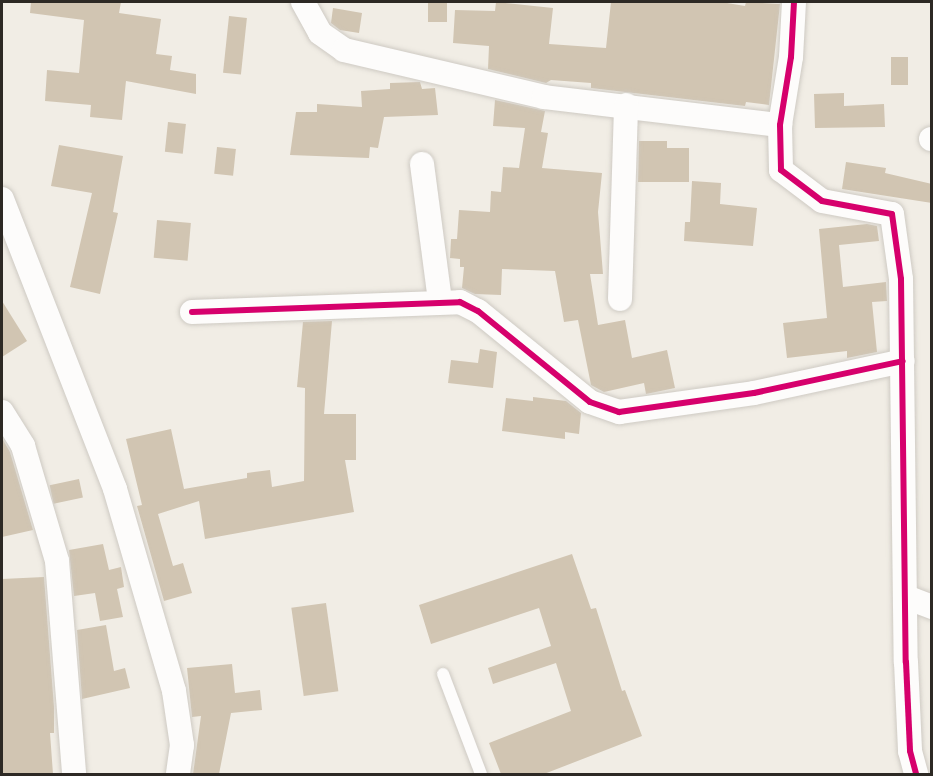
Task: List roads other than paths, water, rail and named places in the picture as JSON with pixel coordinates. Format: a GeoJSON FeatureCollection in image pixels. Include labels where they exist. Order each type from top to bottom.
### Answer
{"type":"FeatureCollection","features":[{"type":"Feature","properties":{"kind":"street"},"geometry":{"type":"LineString","coordinates":[[303,2],[320,33],[344,50],[544,97],[627,105],[780,125]]}},
{"type":"Feature","properties":{"kind":"street"},"geometry":{"type":"LineString","coordinates":[[794,2],[791,57],[780,125],[781,170],[822,201],[892,213],[901,279],[910,752],[916,774]]}},
{"type":"Feature","properties":{"kind":"street"},"geometry":{"type":"LineString","coordinates":[[620,299],[627,105]]}},
{"type":"Feature","properties":{"kind":"street"},"geometry":{"type":"LineString","coordinates":[[422,164],[440,302]]}},
{"type":"Feature","properties":{"kind":"street"},"geometry":{"type":"LineString","coordinates":[[2,199],[115,489],[174,691],[182,745],[178,774]]}},
{"type":"Feature","properties":{"kind":"street"},"geometry":{"type":"LineString","coordinates":[[192,312],[460,302],[478,310],[590,402],[619,412],[754,393],[903,361]]}},
{"type":"Feature","properties":{"kind":"street"},"geometry":{"type":"LineString","coordinates":[[2,412],[23,446],[57,561],[74,774]]}},
{"type":"Feature","properties":{"kind":"street"},"geometry":{"type":"LineString","coordinates":[[906,597],[932,607]]}},
{"type":"Feature","properties":{"kind":"lane"},"geometry":{"type":"LineString","coordinates":[[443,674],[482,774]]}}]}
